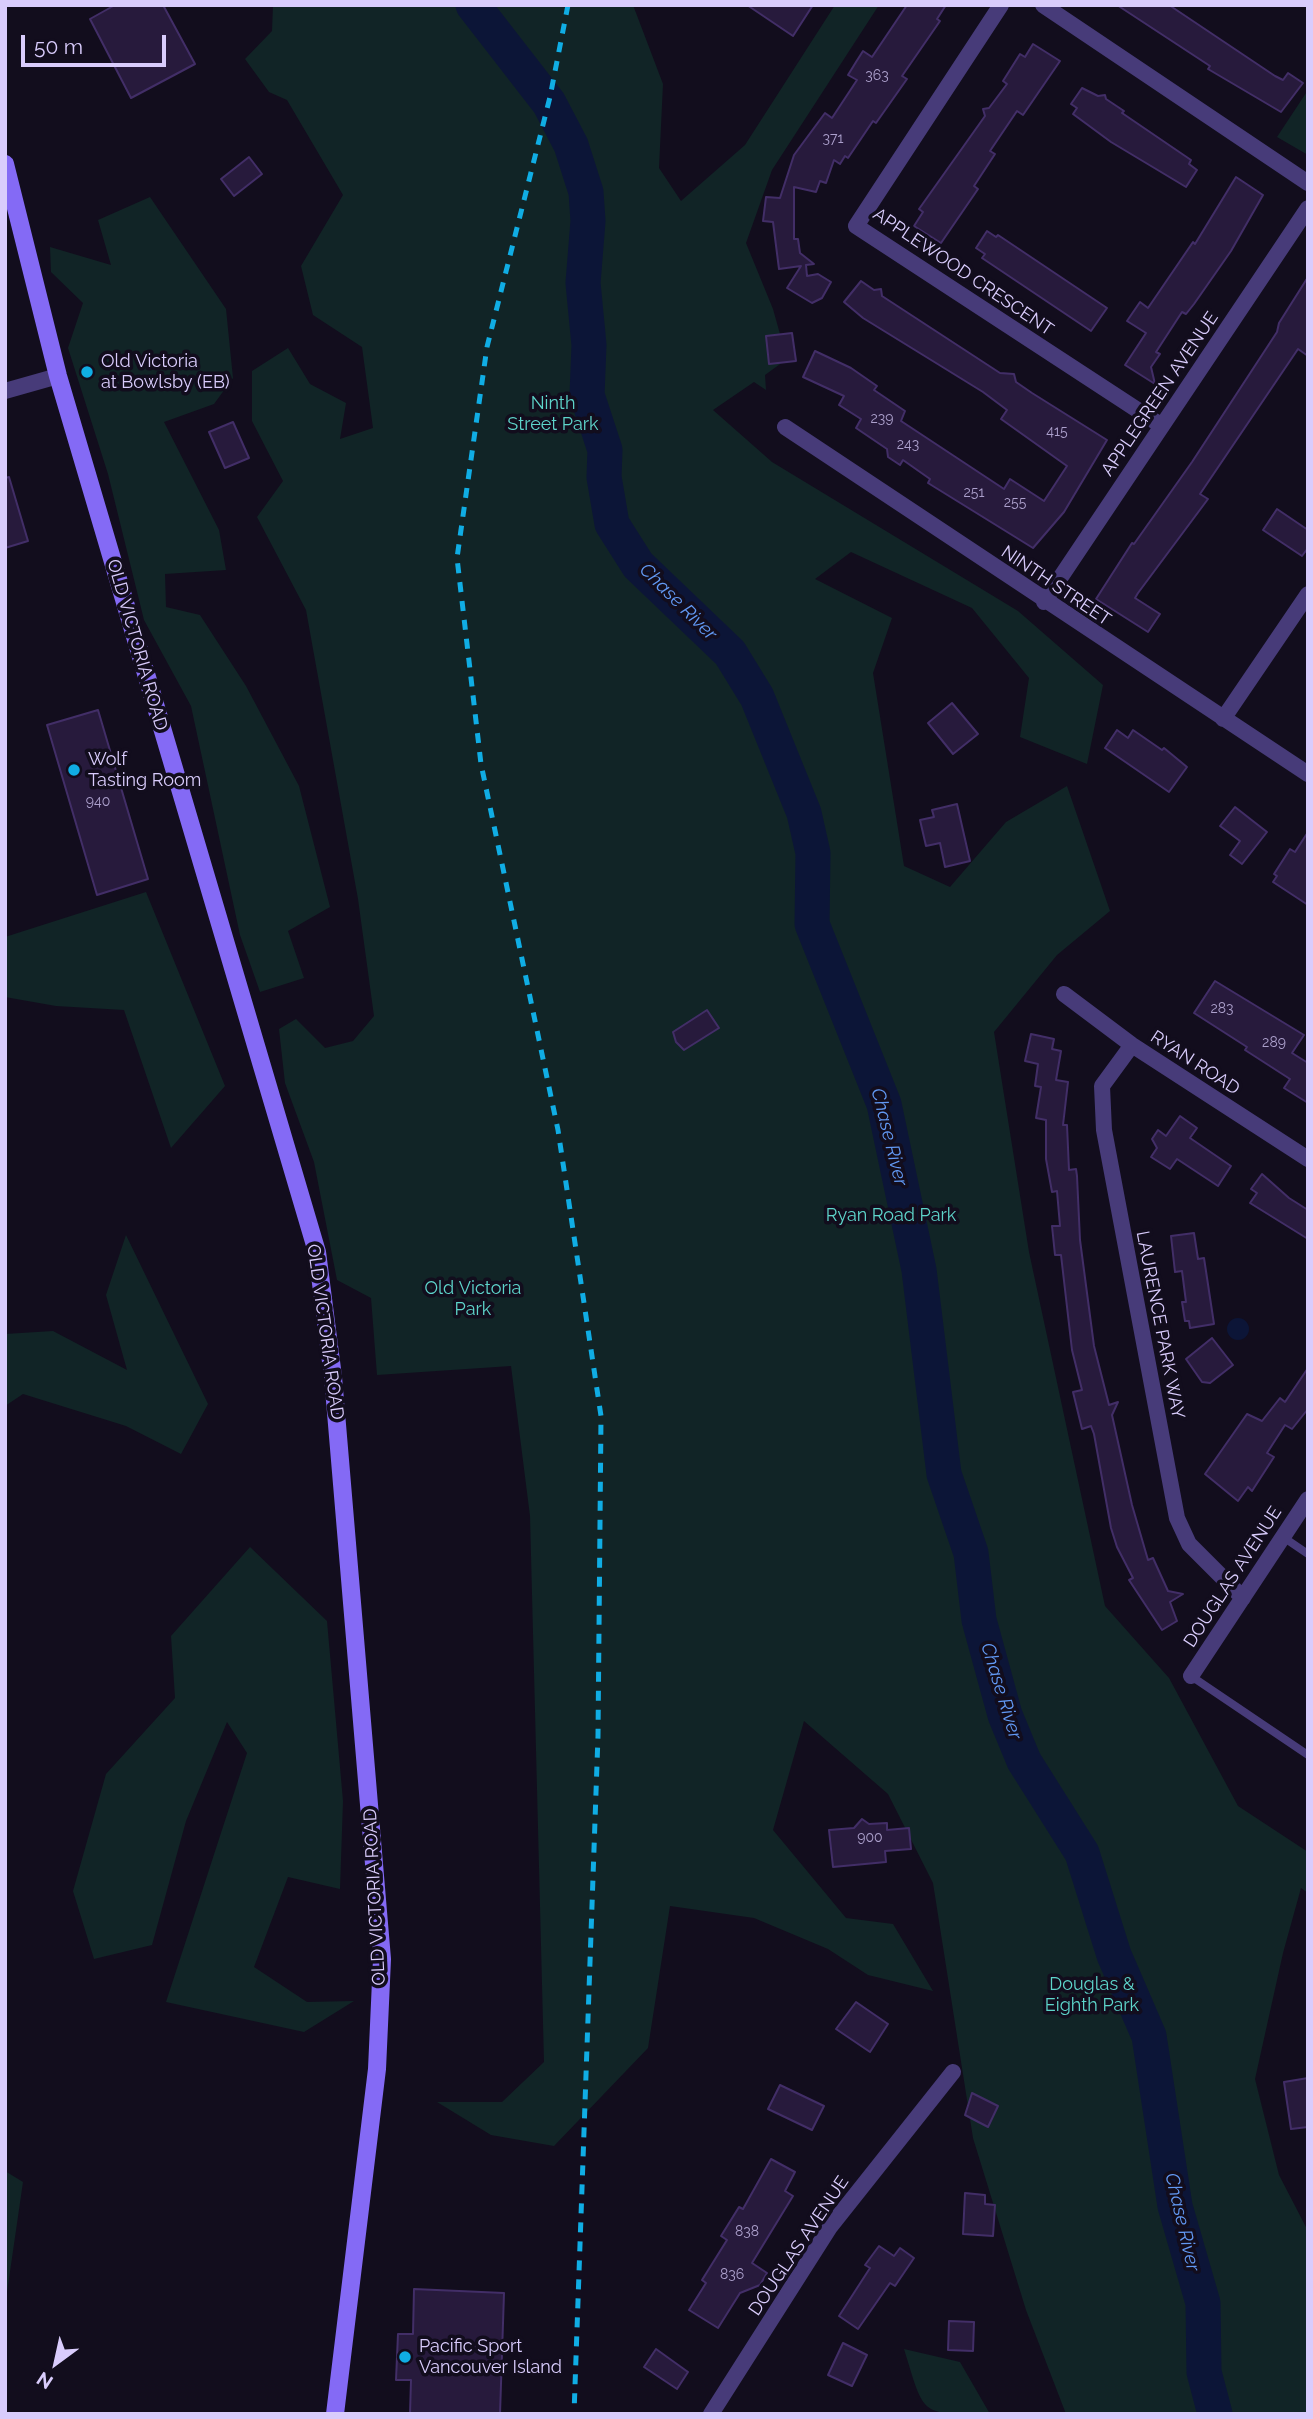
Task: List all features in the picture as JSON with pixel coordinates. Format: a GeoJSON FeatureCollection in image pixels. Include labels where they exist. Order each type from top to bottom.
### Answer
{"type":"FeatureCollection","features":[{"type":"Feature","properties":{"kind":"street","name":"APPLEWOOD CRESCENT"},"geometry":{"type":"LineString","coordinates":[[1001,5],[856,226],[1162,426]]}},
{"type":"Feature","properties":{"kind":"street"},"geometry":{"type":"LineString","coordinates":[[1043,5],[1308,183]]}},
{"type":"Feature","properties":{"kind":"street","name":"OLD VICTORIA ROAD"},"geometry":{"type":"LineString","coordinates":[[5,163],[58,376],[317,1252],[333,1377],[382,1959],[377,2069],[335,2414]]}},
{"type":"Feature","properties":{"kind":"street","name":"APPLEGREEN AVENUE"},"geometry":{"type":"LineString","coordinates":[[1044,602],[1308,208]]}},
{"type":"Feature","properties":{"kind":"street"},"geometry":{"type":"LineString","coordinates":[[5,391],[58,376]]}},
{"type":"Feature","properties":{"kind":"street","name":"NINTH STREET"},"geometry":{"type":"LineString","coordinates":[[785,427],[1044,602],[1308,774]]}},
{"type":"Feature","properties":{"kind":"street"},"geometry":{"type":"LineString","coordinates":[[1223,719],[1308,594]]}},
{"type":"Feature","properties":{"kind":"street","name":"RYAN ROAD"},"geometry":{"type":"LineString","coordinates":[[1064,994],[1132,1045],[1308,1159]]}},
{"type":"Feature","properties":{"kind":"street","name":"LAURENCE PARK WAY"},"geometry":{"type":"LineString","coordinates":[[1132,1045],[1102,1086],[1104,1130],[1177,1518],[1189,1544],[1243,1598]]}},
{"type":"Feature","properties":{"kind":"street","name":"DOUGLAS AVENUE"},"geometry":{"type":"LineString","coordinates":[[1191,1676],[1308,1499]]}},
{"type":"Feature","properties":{"kind":"street","name":"DOUGLAS AVENUE"},"geometry":{"type":"LineString","coordinates":[[710,2414],[830,2227],[953,2072]]}},
{"type":"Feature","properties":{"kind":"lane"},"geometry":{"type":"LineString","coordinates":[[1283,1537],[1308,1554]]}},
{"type":"Feature","properties":{"kind":"lane"},"geometry":{"type":"LineString","coordinates":[[1191,1676],[1308,1755]]}},
{"type":"Feature","properties":{"kind":"green space"},"geometry":{"type":"Polygon","coordinates":[[[273,5],[633,5],[663,84],[659,168],[681,201],[745,145],[835,5],[879,5],[772,170],[746,243],[773,309],[787,359],[765,375],[766,390],[754,382],[713,410],[772,462],[1018,611],[1103,685],[1087,764],[1020,737],[1029,678],[972,608],[851,552],[815,579],[892,618],[873,673],[904,866],[950,887],[1006,822],[1067,786],[1110,911],[1057,955],[994,1032],[1029,1252],[1105,1606],[1169,1678],[1238,1806],[1308,1852],[1308,1893],[1301,1888],[1283,1953],[1255,2079],[1279,2175],[1308,2231],[1308,2414],[1066,2414],[1026,2310],[973,2138],[933,1883],[888,1794],[804,1721],[773,1830],[846,1918],[893,1924],[933,1991],[868,1975],[828,1949],[754,1918],[670,1906],[648,2048],[554,2146],[491,2135],[437,2102],[502,2102],[544,2062],[530,1516],[511,1366],[377,1375],[371,1298],[337,1280],[314,1162],[285,1083],[279,1029],[296,1019],[325,1048],[353,1041],[374,1016],[358,899],[306,610],[257,517],[283,481],[252,421],[252,371],[288,348],[310,384],[346,403],[340,439],[373,428],[362,347],[313,315],[301,266],[343,195],[287,100],[269,92],[245,59],[272,31],[273,5]]]}},
{"type":"Feature","properties":{"kind":"green space"},"geometry":{"type":"Polygon","coordinates":[[[1308,90],[1308,155],[1277,137],[1308,90]]]}},
{"type":"Feature","properties":{"kind":"green space"},"geometry":{"type":"Polygon","coordinates":[[[150,197],[226,309],[233,378],[214,404],[164,422],[219,530],[226,570],[165,574],[166,607],[200,615],[246,686],[299,786],[330,907],[288,931],[304,978],[260,992],[240,935],[191,706],[144,620],[108,474],[68,348],[83,303],[51,272],[50,247],[111,265],[98,220],[150,197]]]}},
{"type":"Feature","properties":{"kind":"green space"},"geometry":{"type":"Polygon","coordinates":[[[146,892],[225,1086],[171,1148],[124,1010],[56,1006],[5,997],[5,937],[146,892]]]}},
{"type":"Feature","properties":{"kind":"green space"},"geometry":{"type":"Polygon","coordinates":[[[126,1235],[208,1404],[181,1454],[126,1426],[23,1394],[5,1406],[5,1334],[53,1331],[127,1370],[106,1295],[126,1235]]]}},
{"type":"Feature","properties":{"kind":"green space"},"geometry":{"type":"Polygon","coordinates":[[[250,1547],[327,1621],[343,1801],[340,1889],[288,1877],[254,1967],[307,2002],[354,2001],[304,2032],[166,2002],[247,1753],[227,1722],[186,1821],[152,1945],[94,1959],[73,1891],[106,1774],[175,1698],[171,1636],[250,1547]]]}},
{"type":"Feature","properties":{"kind":"green space"},"geometry":{"type":"Polygon","coordinates":[[[5,2171],[23,2182],[5,2306],[5,2171]]]}},
{"type":"Feature","properties":{"kind":"green space"},"geometry":{"type":"Polygon","coordinates":[[[904,2349],[960,2362],[990,2414],[950,2413],[928,2407],[916,2388],[904,2349]]]}},
{"type":"Feature","properties":{"kind":"water"},"geometry":{"type":"Polygon","coordinates":[[[1238,1318],[1246,1321],[1249,1329],[1246,1337],[1238,1340],[1230,1337],[1227,1329],[1230,1321],[1238,1318]]]}},
{"type":"Feature","properties":{"kind":"building"},"geometry":{"type":"Polygon","coordinates":[[[115,5],[163,5],[195,64],[131,98],[90,19],[115,5]]]}},
{"type":"Feature","properties":{"kind":"building"},"geometry":{"type":"Polygon","coordinates":[[[747,5],[813,5],[793,36],[747,5]]]}},
{"type":"Feature","properties":{"kind":"building"},"geometry":{"type":"Polygon","coordinates":[[[907,5],[946,5],[937,19],[940,21],[902,76],[907,79],[876,123],[873,121],[848,158],[845,156],[840,164],[834,160],[826,183],[820,181],[816,192],[794,187],[794,239],[798,239],[800,253],[814,264],[806,265],[807,276],[818,274],[831,282],[822,298],[812,303],[787,288],[801,266],[779,269],[773,222],[763,221],[766,197],[780,198],[794,155],[825,113],[832,118],[857,80],[848,75],[863,51],[872,57],[907,5]]]}},
{"type":"Feature","properties":{"kind":"building"},"geometry":{"type":"Polygon","coordinates":[[[1117,5],[1169,5],[1275,76],[1283,80],[1288,73],[1303,83],[1281,112],[1208,69],[1210,66],[1117,5]]]}},
{"type":"Feature","properties":{"kind":"building"},"geometry":{"type":"Polygon","coordinates":[[[1033,44],[1060,61],[1023,115],[1017,111],[990,151],[995,154],[974,186],[978,189],[941,243],[914,226],[923,212],[919,209],[985,116],[983,109],[989,108],[1007,84],[1003,81],[1020,54],[1025,57],[1033,44]]]}},
{"type":"Feature","properties":{"kind":"building"},"geometry":{"type":"Polygon","coordinates":[[[1082,88],[1098,96],[1105,95],[1106,99],[1124,111],[1122,113],[1191,160],[1189,164],[1197,170],[1186,187],[1111,142],[1073,114],[1077,108],[1071,104],[1082,88]]]}},
{"type":"Feature","properties":{"kind":"building"},"geometry":{"type":"Polygon","coordinates":[[[249,157],[262,174],[234,196],[221,179],[249,157]]]}},
{"type":"Feature","properties":{"kind":"building"},"geometry":{"type":"Polygon","coordinates":[[[1236,177],[1263,195],[1231,251],[1186,314],[1182,312],[1156,352],[1160,354],[1151,367],[1155,384],[1125,365],[1146,333],[1127,321],[1140,302],[1148,308],[1193,242],[1195,244],[1236,177]]]}},
{"type":"Feature","properties":{"kind":"building"},"geometry":{"type":"Polygon","coordinates":[[[987,231],[996,237],[998,235],[1107,308],[1091,331],[982,258],[985,254],[976,248],[987,231]]]}},
{"type":"Feature","properties":{"kind":"building"},"geometry":{"type":"Polygon","coordinates":[[[1308,277],[1308,356],[1298,349],[1200,494],[1208,499],[1135,598],[1160,614],[1148,632],[1096,599],[1132,543],[1134,544],[1192,462],[1277,332],[1279,323],[1308,277]]]}},
{"type":"Feature","properties":{"kind":"building"},"geometry":{"type":"Polygon","coordinates":[[[861,281],[874,290],[881,289],[882,296],[1000,373],[1014,374],[1016,382],[1107,440],[1064,512],[1033,548],[928,483],[930,479],[903,460],[900,465],[888,457],[887,449],[856,428],[861,419],[839,405],[844,396],[803,377],[815,351],[851,368],[877,386],[874,390],[905,411],[901,421],[1004,489],[1010,479],[1044,501],[1067,466],[1001,419],[1007,410],[983,392],[863,318],[844,302],[861,281]]]}},
{"type":"Feature","properties":{"kind":"building"},"geometry":{"type":"Polygon","coordinates":[[[792,333],[796,361],[769,364],[766,336],[792,333]]]}},
{"type":"Feature","properties":{"kind":"building"},"geometry":{"type":"Polygon","coordinates":[[[233,422],[249,458],[225,468],[209,432],[233,422]]]}},
{"type":"Feature","properties":{"kind":"building"},"geometry":{"type":"Polygon","coordinates":[[[9,477],[28,541],[5,548],[5,478],[9,477]]]}},
{"type":"Feature","properties":{"kind":"building"},"geometry":{"type":"Polygon","coordinates":[[[1277,509],[1308,530],[1308,548],[1302,556],[1263,530],[1277,509]]]}},
{"type":"Feature","properties":{"kind":"building"},"geometry":{"type":"Polygon","coordinates":[[[952,703],[978,734],[953,754],[928,723],[952,703]]]}},
{"type":"Feature","properties":{"kind":"building"},"geometry":{"type":"Polygon","coordinates":[[[98,710],[148,879],[97,895],[47,725],[98,710]]]}},
{"type":"Feature","properties":{"kind":"building"},"geometry":{"type":"Polygon","coordinates":[[[1117,730],[1128,738],[1133,730],[1162,750],[1164,748],[1187,767],[1169,792],[1105,748],[1117,730]]]}},
{"type":"Feature","properties":{"kind":"building"},"geometry":{"type":"Polygon","coordinates":[[[957,804],[970,861],[945,867],[940,843],[926,846],[920,820],[934,817],[932,810],[957,804]]]}},
{"type":"Feature","properties":{"kind":"building"},"geometry":{"type":"Polygon","coordinates":[[[1235,807],[1267,832],[1242,864],[1230,855],[1240,841],[1220,826],[1235,807]]]}},
{"type":"Feature","properties":{"kind":"building"},"geometry":{"type":"Polygon","coordinates":[[[1308,832],[1308,905],[1273,882],[1277,876],[1274,874],[1290,849],[1295,852],[1308,832]]]}},
{"type":"Feature","properties":{"kind":"building"},"geometry":{"type":"Polygon","coordinates":[[[1215,981],[1304,1035],[1292,1053],[1308,1063],[1308,1103],[1284,1088],[1290,1079],[1194,1013],[1215,981]]]}},
{"type":"Feature","properties":{"kind":"building"},"geometry":{"type":"Polygon","coordinates":[[[707,1010],[719,1028],[684,1050],[676,1042],[673,1032],[707,1010]]]}},
{"type":"Feature","properties":{"kind":"building"},"geometry":{"type":"Polygon","coordinates":[[[1031,1034],[1054,1039],[1052,1049],[1061,1051],[1056,1080],[1068,1082],[1063,1125],[1067,1125],[1069,1170],[1076,1169],[1077,1176],[1080,1240],[1094,1346],[1109,1405],[1118,1402],[1112,1415],[1132,1505],[1148,1560],[1153,1558],[1168,1591],[1183,1594],[1170,1602],[1177,1621],[1162,1630],[1129,1580],[1133,1578],[1117,1547],[1111,1528],[1094,1434],[1091,1426],[1082,1429],[1073,1392],[1082,1390],[1072,1350],[1061,1255],[1055,1255],[1052,1226],[1060,1226],[1057,1191],[1052,1192],[1046,1159],[1046,1120],[1036,1118],[1041,1087],[1035,1086],[1038,1064],[1025,1061],[1031,1034]]]}},
{"type":"Feature","properties":{"kind":"building"},"geometry":{"type":"Polygon","coordinates":[[[1180,1116],[1197,1128],[1190,1138],[1231,1166],[1218,1186],[1177,1159],[1170,1169],[1151,1157],[1157,1148],[1152,1139],[1158,1130],[1166,1136],[1180,1116]]]}},
{"type":"Feature","properties":{"kind":"building"},"geometry":{"type":"Polygon","coordinates":[[[1262,1174],[1289,1198],[1308,1210],[1308,1239],[1250,1203],[1257,1193],[1251,1189],[1262,1174]]]}},
{"type":"Feature","properties":{"kind":"building"},"geometry":{"type":"Polygon","coordinates":[[[1194,1233],[1198,1259],[1204,1258],[1214,1324],[1190,1328],[1189,1321],[1185,1321],[1182,1302],[1186,1302],[1182,1271],[1175,1272],[1171,1236],[1194,1233]]]}},
{"type":"Feature","properties":{"kind":"building"},"geometry":{"type":"Polygon","coordinates":[[[1212,1338],[1233,1365],[1210,1383],[1202,1382],[1186,1359],[1212,1338]]]}},
{"type":"Feature","properties":{"kind":"building"},"geometry":{"type":"Polygon","coordinates":[[[1308,1368],[1308,1409],[1292,1429],[1285,1425],[1267,1453],[1274,1457],[1252,1491],[1248,1487],[1238,1501],[1205,1474],[1247,1414],[1262,1421],[1280,1398],[1285,1402],[1308,1368]]]}},
{"type":"Feature","properties":{"kind":"building"},"geometry":{"type":"Polygon","coordinates":[[[862,1819],[869,1824],[887,1823],[887,1830],[909,1828],[911,1849],[885,1851],[886,1862],[833,1867],[829,1830],[854,1828],[862,1819]]]}},
{"type":"Feature","properties":{"kind":"building"},"geometry":{"type":"Polygon","coordinates":[[[856,2002],[888,2024],[870,2052],[836,2029],[856,2002]]]}},
{"type":"Feature","properties":{"kind":"building"},"geometry":{"type":"Polygon","coordinates":[[[1308,2078],[1308,2127],[1291,2129],[1284,2082],[1308,2078]]]}},
{"type":"Feature","properties":{"kind":"building"},"geometry":{"type":"Polygon","coordinates":[[[780,2085],[824,2106],[812,2130],[768,2109],[780,2085]]]}},
{"type":"Feature","properties":{"kind":"building"},"geometry":{"type":"Polygon","coordinates":[[[972,2093],[998,2106],[988,2127],[965,2115],[972,2093]]]}},
{"type":"Feature","properties":{"kind":"building"},"geometry":{"type":"Polygon","coordinates":[[[771,2159],[795,2172],[785,2191],[793,2196],[752,2263],[767,2273],[760,2285],[740,2293],[718,2328],[689,2310],[706,2283],[702,2280],[727,2240],[721,2236],[739,2207],[743,2209],[771,2159]]]}},
{"type":"Feature","properties":{"kind":"building"},"geometry":{"type":"Polygon","coordinates":[[[965,2193],[985,2195],[985,2204],[995,2205],[993,2236],[963,2234],[965,2193]]]}},
{"type":"Feature","properties":{"kind":"building"},"geometry":{"type":"Polygon","coordinates":[[[879,2246],[894,2256],[900,2248],[914,2258],[895,2286],[890,2283],[858,2329],[839,2316],[870,2268],[865,2265],[879,2246]]]}},
{"type":"Feature","properties":{"kind":"building"},"geometry":{"type":"Polygon","coordinates":[[[414,2289],[504,2293],[500,2414],[410,2414],[411,2380],[396,2380],[398,2334],[413,2334],[414,2289]]]}},
{"type":"Feature","properties":{"kind":"building"},"geometry":{"type":"Polygon","coordinates":[[[949,2321],[974,2322],[973,2351],[948,2350],[949,2321]]]}},
{"type":"Feature","properties":{"kind":"building"},"geometry":{"type":"Polygon","coordinates":[[[843,2343],[867,2355],[852,2386],[828,2375],[843,2343]]]}},
{"type":"Feature","properties":{"kind":"building"},"geometry":{"type":"Polygon","coordinates":[[[656,2349],[688,2372],[677,2389],[644,2367],[656,2349]]]}},
{"type":"Feature","properties":{"kind":"waterway","name":"Chase River"},"geometry":{"type":"LineString","coordinates":[[473,5],[549,103],[571,145],[586,192],[588,221],[583,283],[589,345],[587,395],[605,450],[604,477],[612,524],[638,565],[730,653],[757,697],[804,813],[813,853],[812,924],[884,1104],[919,1270],[944,1474],[971,1553],[979,1620],[1005,1715],[1024,1761],[1082,1853],[1114,1955],[1149,2036],[1175,2206],[1203,2303],[1204,2372],[1215,2414]]}},
{"type":"Feature","properties":{"kind":"railway"},"geometry":{"type":"LineString","coordinates":[[568,5],[550,97],[487,347],[457,558],[481,764],[558,1130],[601,1416],[598,1736],[574,2414]]}},
{"type":"Feature","properties":{"kind":"place","name":"Old Victoria at Bowlsby (EB)"},"geometry":{"type":"Point","coordinates":[87,372]}},
{"type":"Feature","properties":{"kind":"place","name":"Wolf Tasting Room"},"geometry":{"type":"Point","coordinates":[74,770]}},
{"type":"Feature","properties":{"kind":"place","name":"Pacific Sport Vancouver Island"},"geometry":{"type":"Point","coordinates":[405,2357]}},
{"type":"Feature","properties":{"kind":"park label","name":"Ninth Street Park"},"geometry":{"type":"Point","coordinates":[553,414]}},
{"type":"Feature","properties":{"kind":"park label","name":"Ryan Road Park"},"geometry":{"type":"Point","coordinates":[891,1216]}},
{"type":"Feature","properties":{"kind":"park label","name":"Old Victoria Park"},"geometry":{"type":"Point","coordinates":[473,1299]}},
{"type":"Feature","properties":{"kind":"park label","name":"Douglas & Eighth Park"},"geometry":{"type":"Point","coordinates":[1092,1995]}}]}
